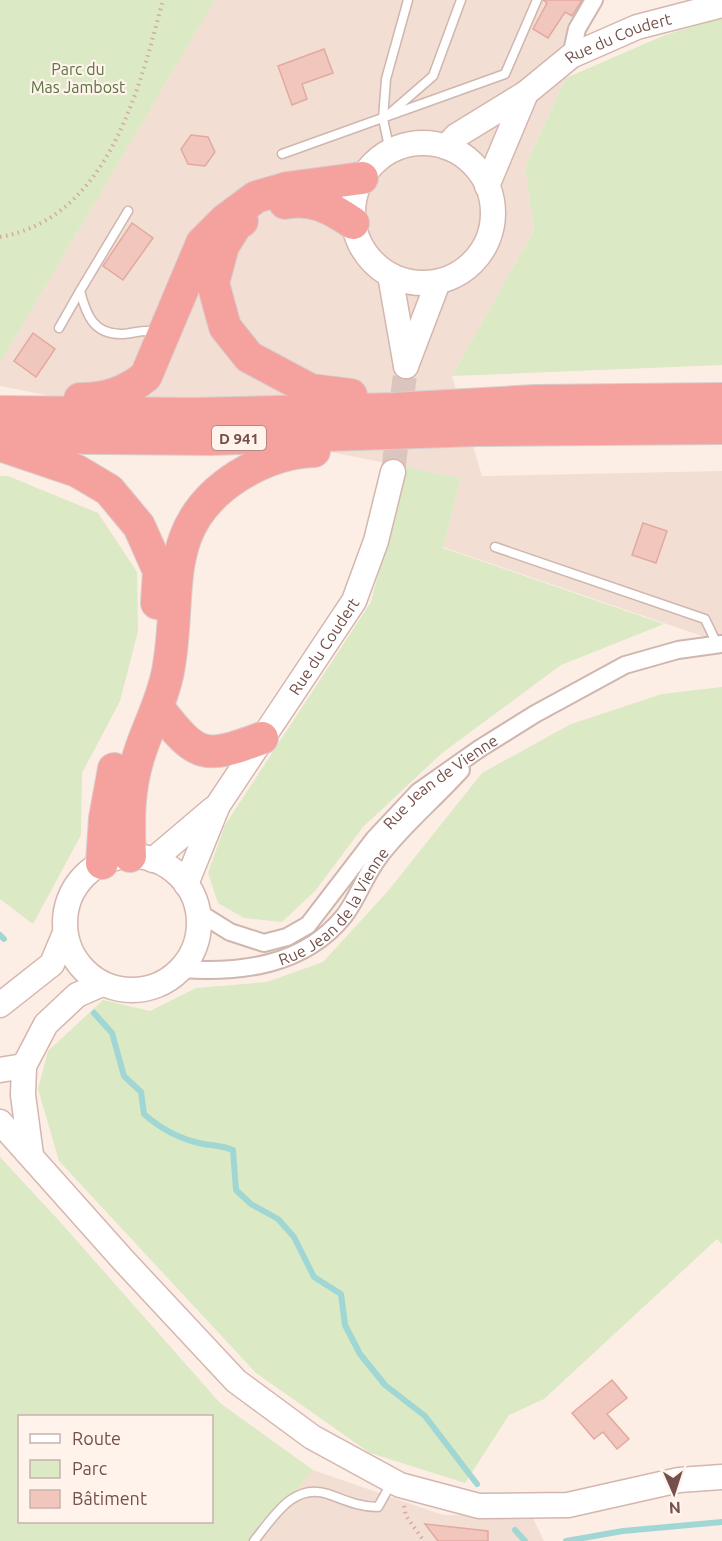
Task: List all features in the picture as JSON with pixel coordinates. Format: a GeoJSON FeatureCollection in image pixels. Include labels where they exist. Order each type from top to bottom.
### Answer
{"type":"FeatureCollection","features":[{"type":"Feature","properties":{"kind":"highway"},"geometry":{"type":"LineString","coordinates":[[0,404],[16,399],[99,399],[133,387],[146,376],[202,243],[225,220],[256,197],[288,188],[362,178]]}},
{"type":"Feature","properties":{"kind":"highway"},"geometry":{"type":"LineString","coordinates":[[353,223],[330,207],[311,201],[289,202],[263,208],[236,225],[223,246],[213,284],[225,327],[249,357],[311,390],[359,396],[394,409]]}},
{"type":"Feature","properties":{"kind":"highway","name":"D 941"},"geometry":{"type":"LineString","coordinates":[[0,412],[194,414],[394,409],[534,401],[722,399]]}},
{"type":"Feature","properties":{"kind":"highway","name":"D 941"},"geometry":{"type":"LineString","coordinates":[[0,437],[210,439],[478,430],[722,428]]}},
{"type":"Feature","properties":{"kind":"highway"},"geometry":{"type":"LineString","coordinates":[[128,859],[131,787],[140,752],[159,709],[169,670],[177,568],[187,529],[220,487],[253,467],[296,451],[414,447],[478,430]]}},
{"type":"Feature","properties":{"kind":"highway"},"geometry":{"type":"LineString","coordinates":[[0,445],[77,471],[109,490],[139,526],[159,571],[156,629],[145,694],[120,750],[111,778],[128,859]]}},
{"type":"Feature","properties":{"kind":"highway"},"geometry":{"type":"LineString","coordinates":[[159,709],[180,738],[204,752],[230,750],[262,738]]}},
{"type":"Feature","properties":{"kind":"street"},"geometry":{"type":"LineString","coordinates":[[571,56],[577,29],[594,0]]}},
{"type":"Feature","properties":{"kind":"street","name":"Rue du Coudert"},"geometry":{"type":"LineString","coordinates":[[446,147],[456,136],[526,93],[571,56],[637,27],[722,5]]}},
{"type":"Feature","properties":{"kind":"street","name":"Rue du Coudert"},"geometry":{"type":"LineString","coordinates":[[487,186],[526,93]]}},
{"type":"Feature","properties":{"kind":"street"},"geometry":{"type":"LineString","coordinates":[[417,144],[446,147],[470,163],[487,186],[492,206],[492,226],[485,245],[473,262],[458,274],[438,282],[405,282],[372,262],[359,244],[353,223],[353,200],[362,178],[374,163],[390,151],[417,144]]}},
{"type":"Feature","properties":{"kind":"street"},"geometry":{"type":"LineString","coordinates":[[390,275],[406,366],[438,282]]}},
{"type":"Feature","properties":{"kind":"street","name":"Rue du Coudert"},"geometry":{"type":"LineString","coordinates":[[186,884],[218,805],[354,601],[376,541],[393,472]]}},
{"type":"Feature","properties":{"kind":"street","name":"Rue Jean de Vienne"},"geometry":{"type":"LineString","coordinates":[[198,912],[230,932],[264,943],[287,938],[308,925],[374,839],[418,792],[479,748],[535,714],[625,665],[678,650],[719,644]]}},
{"type":"Feature","properties":{"kind":"street","name":"Rue Jean de la Vienne"},"geometry":{"type":"LineString","coordinates":[[182,969],[218,971],[273,963],[316,944],[344,915],[379,856],[440,794],[479,748]]}},
{"type":"Feature","properties":{"kind":"street","name":"Rue du Coudert"},"geometry":{"type":"LineString","coordinates":[[128,859],[218,805]]}},
{"type":"Feature","properties":{"kind":"street"},"geometry":{"type":"LineString","coordinates":[[128,859],[172,869],[186,884],[198,912],[196,942],[182,969],[164,982],[144,989],[123,990],[102,984],[84,972],[71,954],[65,933],[65,912],[72,892],[84,875],[128,859]]}},
{"type":"Feature","properties":{"kind":"street"},"geometry":{"type":"LineString","coordinates":[[0,1005],[52,964],[65,933]]}},
{"type":"Feature","properties":{"kind":"street"},"geometry":{"type":"LineString","coordinates":[[31,1155],[23,1095],[24,1066],[46,1024],[77,995],[102,984]]}},
{"type":"Feature","properties":{"kind":"street"},"geometry":{"type":"LineString","coordinates":[[0,1070],[24,1066]]}},
{"type":"Feature","properties":{"kind":"street"},"geometry":{"type":"LineString","coordinates":[[0,1122],[124,1261],[236,1381],[312,1437],[396,1483],[479,1506],[568,1505],[679,1480],[722,1477]]}},
{"type":"Feature","properties":{"kind":"lane"},"geometry":{"type":"LineString","coordinates":[[390,151],[383,119],[386,79],[408,0]]}},
{"type":"Feature","properties":{"kind":"lane"},"geometry":{"type":"LineString","coordinates":[[383,119],[433,76],[461,0]]}},
{"type":"Feature","properties":{"kind":"lane"},"geometry":{"type":"LineString","coordinates":[[282,153],[505,74],[537,0]]}},
{"type":"Feature","properties":{"kind":"lane"},"geometry":{"type":"LineString","coordinates":[[59,328],[128,211]]}},
{"type":"Feature","properties":{"kind":"lane"},"geometry":{"type":"LineString","coordinates":[[80,291],[86,315],[100,329],[122,334],[145,329],[163,333]]}},
{"type":"Feature","properties":{"kind":"lane"},"geometry":{"type":"LineString","coordinates":[[495,547],[705,619],[719,644]]}},
{"type":"Feature","properties":{"kind":"lane"},"geometry":{"type":"LineString","coordinates":[[254,1541],[288,1499],[303,1493],[324,1493],[362,1507],[378,1507],[396,1483]]}},
{"type":"Feature","properties":{"kind":"path"},"geometry":{"type":"LineString","coordinates":[[0,237],[39,226],[69,205],[95,173],[121,132],[144,71],[163,0]]}},
{"type":"Feature","properties":{"kind":"path"},"geometry":{"type":"LineString","coordinates":[[396,1483],[406,1516],[424,1541]]}},
{"type":"Feature","properties":{"kind":"shaded area"},"geometry":{"type":"Polygon","coordinates":[[[215,0],[602,0],[525,167],[534,230],[452,376],[482,476],[722,471],[722,643],[443,547],[461,478],[0,386],[0,363],[215,0]]]}},
{"type":"Feature","properties":{"kind":"shaded area"},"geometry":{"type":"Polygon","coordinates":[[[313,1470],[443,1515],[532,1516],[544,1541],[254,1541],[313,1470]]]}},
{"type":"Feature","properties":{"kind":"green space","name":"Parc du Mas Jambost"},"geometry":{"type":"Polygon","coordinates":[[[0,0],[215,0],[0,363],[0,0]]]}},
{"type":"Feature","properties":{"kind":"green space"},"geometry":{"type":"Polygon","coordinates":[[[722,18],[722,365],[452,376],[534,230],[525,167],[566,78],[665,35],[722,18]]]}},
{"type":"Feature","properties":{"kind":"green space"},"geometry":{"type":"Polygon","coordinates":[[[406,467],[461,478],[443,548],[664,624],[561,665],[442,753],[363,827],[315,891],[282,922],[244,918],[218,903],[208,873],[225,825],[371,602],[406,467]]]}},
{"type":"Feature","properties":{"kind":"green space"},"geometry":{"type":"Polygon","coordinates":[[[0,476],[8,476],[98,513],[137,572],[138,631],[120,701],[82,773],[81,835],[33,924],[0,899],[0,476]]]}},
{"type":"Feature","properties":{"kind":"green space"},"geometry":{"type":"Polygon","coordinates":[[[722,687],[722,1244],[717,1239],[544,1399],[509,1415],[465,1483],[370,1453],[256,1373],[59,1161],[38,1089],[48,1051],[103,1000],[150,1011],[196,988],[267,982],[323,962],[388,891],[482,773],[571,724],[662,694],[722,687]]]}},
{"type":"Feature","properties":{"kind":"green space"},"geometry":{"type":"Polygon","coordinates":[[[0,1157],[220,1403],[313,1470],[254,1541],[0,1541],[0,1157]]]}},
{"type":"Feature","properties":{"kind":"building"},"geometry":{"type":"Polygon","coordinates":[[[543,0],[582,0],[572,16],[565,12],[548,38],[533,29],[547,3],[543,0]]]}},
{"type":"Feature","properties":{"kind":"building"},"geometry":{"type":"Polygon","coordinates":[[[324,49],[333,73],[302,84],[307,99],[292,105],[278,66],[324,49]]]}},
{"type":"Feature","properties":{"kind":"building"},"geometry":{"type":"Polygon","coordinates":[[[191,135],[208,137],[215,152],[205,166],[188,164],[181,149],[191,135]]]}},
{"type":"Feature","properties":{"kind":"building"},"geometry":{"type":"Polygon","coordinates":[[[132,223],[153,238],[123,280],[103,266],[132,223]]]}},
{"type":"Feature","properties":{"kind":"building"},"geometry":{"type":"Polygon","coordinates":[[[33,333],[55,349],[36,377],[14,361],[33,333]]]}},
{"type":"Feature","properties":{"kind":"building"},"geometry":{"type":"Polygon","coordinates":[[[643,523],[667,531],[656,563],[632,555],[643,523]]]}},
{"type":"Feature","properties":{"kind":"building"},"geometry":{"type":"Polygon","coordinates":[[[612,1380],[627,1398],[607,1414],[629,1439],[617,1449],[603,1432],[594,1439],[572,1413],[612,1380]]]}},
{"type":"Feature","properties":{"kind":"building"},"geometry":{"type":"Polygon","coordinates":[[[425,1524],[488,1531],[488,1541],[438,1541],[425,1524]]]}},
{"type":"Feature","properties":{"kind":"waterway"},"geometry":{"type":"LineString","coordinates":[[0,935],[4,939]]}},
{"type":"Feature","properties":{"kind":"waterway"},"geometry":{"type":"LineString","coordinates":[[94,1013],[112,1033],[124,1076],[141,1092],[144,1114],[176,1136],[233,1150],[236,1190],[251,1204],[278,1219],[294,1237],[314,1277],[341,1294],[345,1325],[360,1354],[385,1385],[425,1416],[477,1484]]}},
{"type":"Feature","properties":{"kind":"waterway"},"geometry":{"type":"LineString","coordinates":[[566,1541],[623,1531],[722,1522]]}},
{"type":"Feature","properties":{"kind":"waterway"},"geometry":{"type":"LineString","coordinates":[[515,1530],[525,1541]]}},
{"type":"Feature","properties":{"kind":"tunnel"},"geometry":{"type":"LineString","coordinates":[[393,472],[406,366]]}}]}
